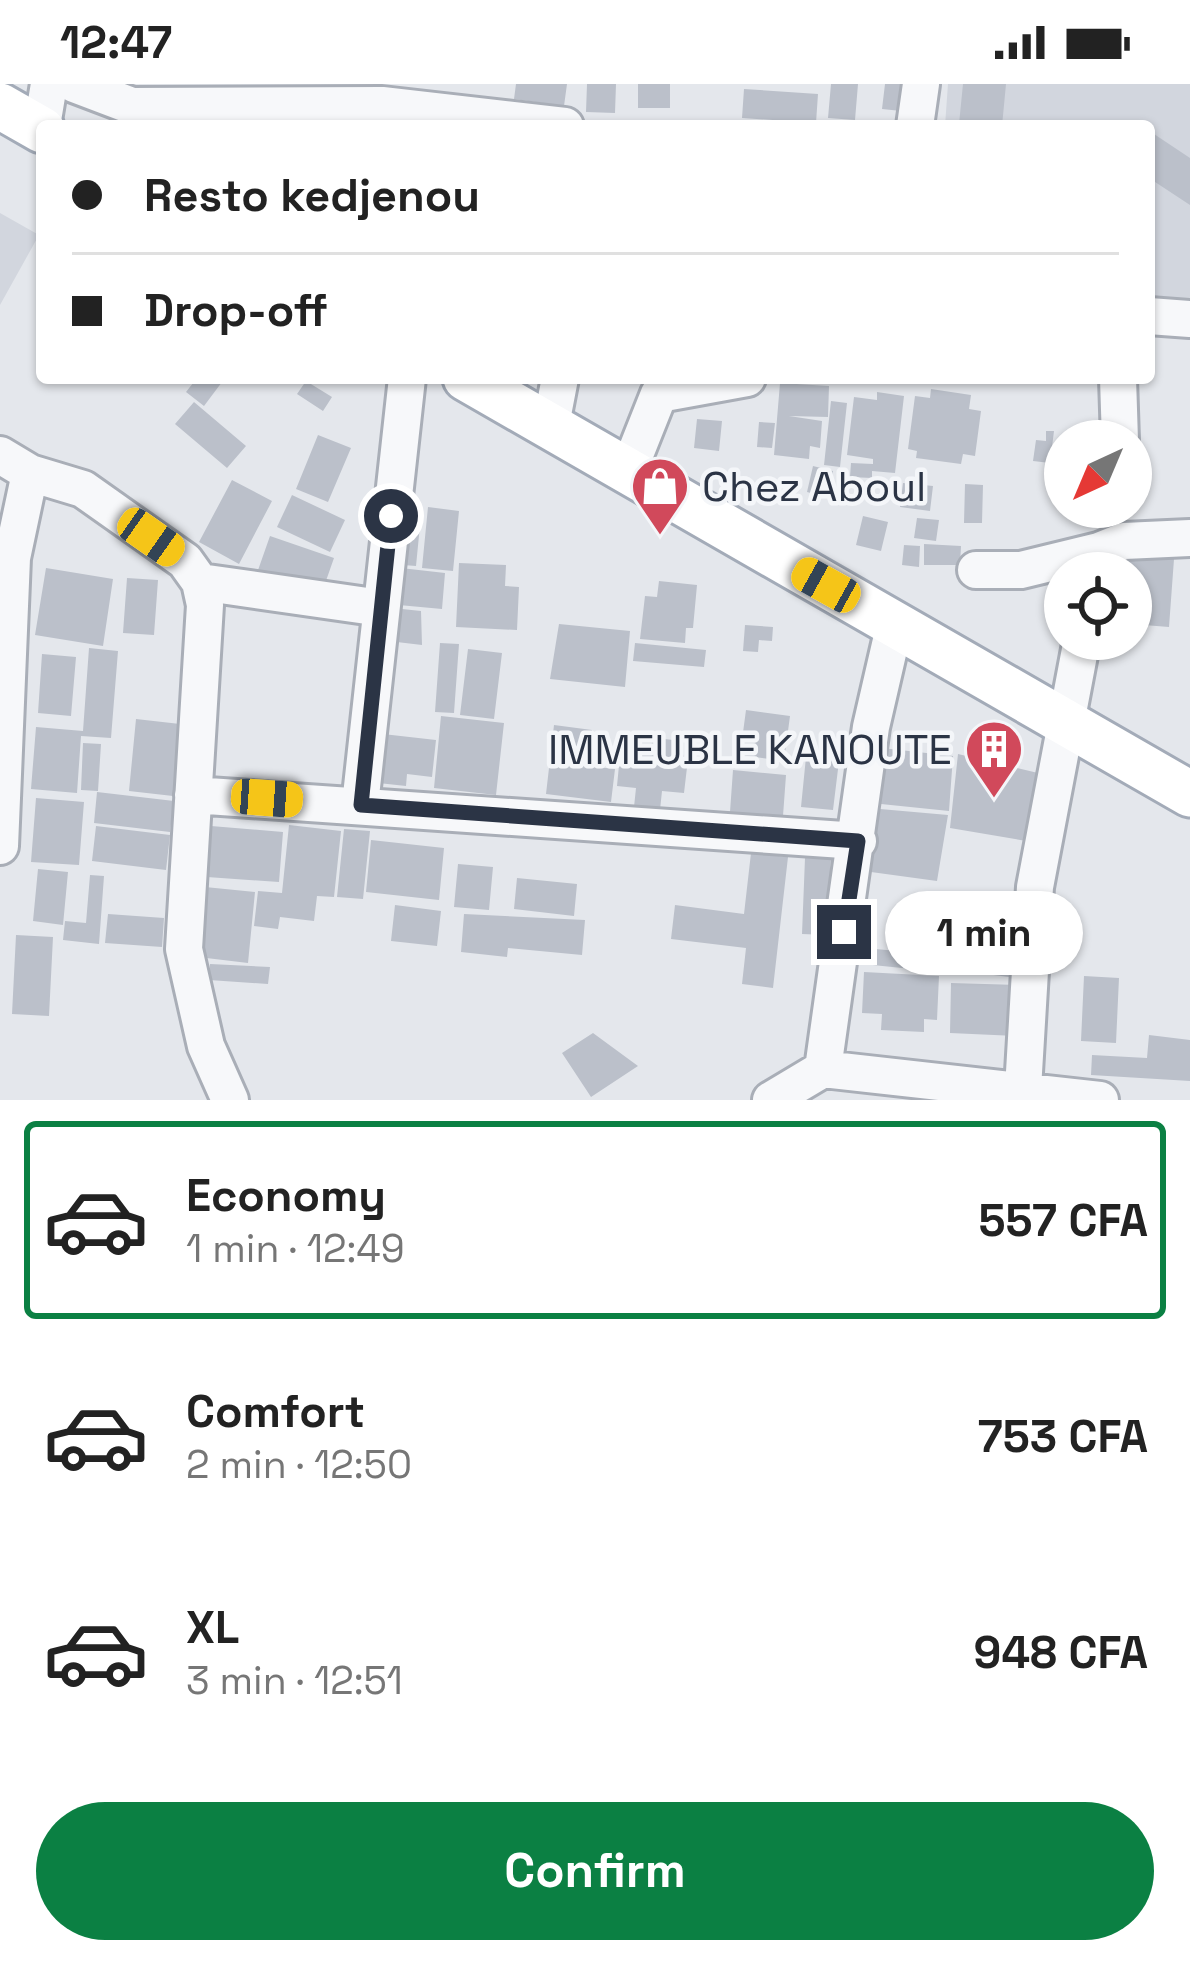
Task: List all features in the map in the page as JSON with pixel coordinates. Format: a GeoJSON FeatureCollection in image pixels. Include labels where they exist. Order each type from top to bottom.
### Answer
{"type":"FeatureCollection","features":[{"type":"Feature","properties":{"kind":"main road"},"geometry":{"type":"LineString","coordinates":[[0,106],[36,125]]}},
{"type":"Feature","properties":{"kind":"main road"},"geometry":{"type":"LineString","coordinates":[[476,384],[1190,794]]}},
{"type":"Feature","properties":{"kind":"street"},"geometry":{"type":"LineString","coordinates":[[43,120],[49,84]]}},
{"type":"Feature","properties":{"kind":"street"},"geometry":{"type":"LineString","coordinates":[[74,84],[132,106],[272,96],[513,120]]}},
{"type":"Feature","properties":{"kind":"street"},"geometry":{"type":"LineString","coordinates":[[916,120],[921,84]]}},
{"type":"Feature","properties":{"kind":"street"},"geometry":{"type":"LineString","coordinates":[[1155,317],[1190,320]]}},
{"type":"Feature","properties":{"kind":"street"},"geometry":{"type":"LineString","coordinates":[[361,805],[406,384]]}},
{"type":"Feature","properties":{"kind":"street"},"geometry":{"type":"LineString","coordinates":[[550,430],[559,384]]}},
{"type":"Feature","properties":{"kind":"street"},"geometry":{"type":"LineString","coordinates":[[628,472],[658,394],[714,384]]}},
{"type":"Feature","properties":{"kind":"street"},"geometry":{"type":"LineString","coordinates":[[1118,384],[1119,420]]}},
{"type":"Feature","properties":{"kind":"street"},"geometry":{"type":"LineString","coordinates":[[0,846],[15,464],[83,489],[185,561],[200,582],[206,605],[184,949],[206,1046],[230,1100]]}},
{"type":"Feature","properties":{"kind":"street"},"geometry":{"type":"LineString","coordinates":[[976,570],[1021,570],[1110,543],[1190,538]]}},
{"type":"Feature","properties":{"kind":"street"},"geometry":{"type":"LineString","coordinates":[[200,582],[381,608]]}},
{"type":"Feature","properties":{"kind":"street"},"geometry":{"type":"LineString","coordinates":[[824,1069],[871,727],[895,623]]}},
{"type":"Feature","properties":{"kind":"street"},"geometry":{"type":"LineString","coordinates":[[1023,1089],[1035,887],[1078,660]]}},
{"type":"Feature","properties":{"kind":"street"},"geometry":{"type":"LineString","coordinates":[[194,795],[858,841]]}},
{"type":"Feature","properties":{"kind":"street"},"geometry":{"type":"LineString","coordinates":[[771,1100],[824,1069],[1100,1100]]}},
{"type":"Feature","properties":{"kind":"shaded area"},"geometry":{"type":"Polygon","coordinates":[[[948,84],[1190,84],[1190,304],[1155,301],[1155,120],[945,120],[948,84]]]}},
{"type":"Feature","properties":{"kind":"shaded area"},"geometry":{"type":"Polygon","coordinates":[[[0,213],[36,233],[36,240],[0,305],[0,213]]]}},
{"type":"Feature","properties":{"kind":"building"},"geometry":{"type":"Polygon","coordinates":[[[516,84],[567,84],[564,106],[514,99],[516,84]]]}},
{"type":"Feature","properties":{"kind":"building"},"geometry":{"type":"Polygon","coordinates":[[[587,84],[616,84],[615,113],[586,112],[587,84]]]}},
{"type":"Feature","properties":{"kind":"building"},"geometry":{"type":"Polygon","coordinates":[[[638,84],[670,84],[670,108],[638,108],[638,84]]]}},
{"type":"Feature","properties":{"kind":"building"},"geometry":{"type":"Polygon","coordinates":[[[831,84],[858,84],[855,120],[828,118],[831,84]]]}},
{"type":"Feature","properties":{"kind":"building"},"geometry":{"type":"Polygon","coordinates":[[[885,84],[913,84],[911,112],[882,109],[885,84]]]}},
{"type":"Feature","properties":{"kind":"building"},"geometry":{"type":"Polygon","coordinates":[[[963,84],[1006,84],[1003,120],[959,120],[963,84]]]}},
{"type":"Feature","properties":{"kind":"building"},"geometry":{"type":"Polygon","coordinates":[[[744,89],[818,94],[816,120],[742,118],[744,89]]]}},
{"type":"Feature","properties":{"kind":"building"},"geometry":{"type":"Polygon","coordinates":[[[1155,135],[1190,158],[1190,205],[1155,182],[1155,135]]]}},
{"type":"Feature","properties":{"kind":"building"},"geometry":{"type":"Polygon","coordinates":[[[192,384],[220,384],[204,406],[186,392],[192,384]]]}},
{"type":"Feature","properties":{"kind":"building"},"geometry":{"type":"Polygon","coordinates":[[[304,384],[311,384],[332,397],[323,411],[297,394],[304,384]]]}},
{"type":"Feature","properties":{"kind":"building"},"geometry":{"type":"Polygon","coordinates":[[[780,384],[829,386],[828,417],[789,416],[822,421],[820,448],[810,446],[809,459],[774,455],[780,384]]]}},
{"type":"Feature","properties":{"kind":"building"},"geometry":{"type":"Polygon","coordinates":[[[931,389],[971,395],[969,409],[981,411],[975,456],[963,454],[961,464],[916,458],[917,451],[908,449],[915,396],[930,398],[931,389]]]}},
{"type":"Feature","properties":{"kind":"building"},"geometry":{"type":"Polygon","coordinates":[[[877,392],[904,396],[895,473],[872,471],[872,478],[850,477],[851,463],[873,464],[873,459],[847,455],[854,397],[877,400],[877,392]]]}},
{"type":"Feature","properties":{"kind":"building"},"geometry":{"type":"Polygon","coordinates":[[[831,401],[847,403],[840,467],[824,465],[831,401]]]}},
{"type":"Feature","properties":{"kind":"building"},"geometry":{"type":"Polygon","coordinates":[[[194,402],[246,446],[227,468],[175,424],[194,402]]]}},
{"type":"Feature","properties":{"kind":"building"},"geometry":{"type":"Polygon","coordinates":[[[697,419],[722,421],[719,451],[694,448],[697,419]]]}},
{"type":"Feature","properties":{"kind":"building"},"geometry":{"type":"Polygon","coordinates":[[[759,422],[775,423],[772,448],[757,447],[759,422]]]}},
{"type":"Feature","properties":{"kind":"building"},"geometry":{"type":"Polygon","coordinates":[[[318,435],[351,448],[328,502],[296,489],[318,435]]]}},
{"type":"Feature","properties":{"kind":"building"},"geometry":{"type":"Polygon","coordinates":[[[1036,440],[1044,441],[1044,462],[1033,461],[1036,440]]]}},
{"type":"Feature","properties":{"kind":"building"},"geometry":{"type":"Polygon","coordinates":[[[813,466],[833,471],[827,497],[807,492],[813,466]]]}},
{"type":"Feature","properties":{"kind":"building"},"geometry":{"type":"Polygon","coordinates":[[[232,480],[272,501],[239,564],[199,542],[232,480]]]}},
{"type":"Feature","properties":{"kind":"building"},"geometry":{"type":"Polygon","coordinates":[[[903,483],[933,486],[930,511],[900,507],[903,483]]]}},
{"type":"Feature","properties":{"kind":"building"},"geometry":{"type":"Polygon","coordinates":[[[965,484],[983,485],[982,523],[964,523],[965,484]]]}},
{"type":"Feature","properties":{"kind":"building"},"geometry":{"type":"Polygon","coordinates":[[[292,495],[345,520],[330,552],[277,527],[292,495]]]}},
{"type":"Feature","properties":{"kind":"building"},"geometry":{"type":"Polygon","coordinates":[[[396,502],[422,505],[416,566],[390,564],[396,502]]]}},
{"type":"Feature","properties":{"kind":"building"},"geometry":{"type":"Polygon","coordinates":[[[428,507],[459,511],[453,571],[422,568],[428,507]]]}},
{"type":"Feature","properties":{"kind":"building"},"geometry":{"type":"Polygon","coordinates":[[[863,516],[888,522],[881,551],[856,545],[863,516]]]}},
{"type":"Feature","properties":{"kind":"building"},"geometry":{"type":"Polygon","coordinates":[[[917,518],[939,520],[936,541],[914,538],[917,518]]]}},
{"type":"Feature","properties":{"kind":"building"},"geometry":{"type":"Polygon","coordinates":[[[270,536],[334,558],[321,595],[257,573],[270,536]]]}},
{"type":"Feature","properties":{"kind":"building"},"geometry":{"type":"Polygon","coordinates":[[[924,544],[961,546],[960,565],[924,565],[924,544]]]}},
{"type":"Feature","properties":{"kind":"building"},"geometry":{"type":"Polygon","coordinates":[[[904,545],[920,546],[919,567],[902,565],[904,545]]]}},
{"type":"Feature","properties":{"kind":"building"},"geometry":{"type":"Polygon","coordinates":[[[1152,557],[1174,559],[1169,627],[1152,626],[1152,557]]]}},
{"type":"Feature","properties":{"kind":"building"},"geometry":{"type":"Polygon","coordinates":[[[459,563],[506,565],[505,586],[519,587],[517,630],[456,627],[459,563]]]}},
{"type":"Feature","properties":{"kind":"building"},"geometry":{"type":"Polygon","coordinates":[[[392,567],[445,573],[442,609],[388,604],[392,567]]]}},
{"type":"Feature","properties":{"kind":"building"},"geometry":{"type":"Polygon","coordinates":[[[46,568],[113,579],[103,646],[35,635],[46,568]]]}},
{"type":"Feature","properties":{"kind":"building"},"geometry":{"type":"Polygon","coordinates":[[[127,578],[158,580],[154,635],[123,633],[127,578]]]}},
{"type":"Feature","properties":{"kind":"building"},"geometry":{"type":"Polygon","coordinates":[[[659,581],[697,585],[693,628],[686,628],[685,643],[640,639],[645,596],[657,597],[659,581]]]}},
{"type":"Feature","properties":{"kind":"building"},"geometry":{"type":"Polygon","coordinates":[[[383,607],[421,611],[422,645],[380,640],[383,607]]]}},
{"type":"Feature","properties":{"kind":"building"},"geometry":{"type":"Polygon","coordinates":[[[559,624],[630,631],[625,687],[550,679],[559,624]]]}},
{"type":"Feature","properties":{"kind":"building"},"geometry":{"type":"Polygon","coordinates":[[[745,625],[773,627],[772,641],[759,640],[758,652],[743,651],[745,625]]]}},
{"type":"Feature","properties":{"kind":"building"},"geometry":{"type":"Polygon","coordinates":[[[440,643],[459,644],[454,713],[435,712],[440,643]]]}},
{"type":"Feature","properties":{"kind":"building"},"geometry":{"type":"Polygon","coordinates":[[[635,643],[706,650],[704,667],[633,661],[635,643]]]}},
{"type":"Feature","properties":{"kind":"building"},"geometry":{"type":"Polygon","coordinates":[[[89,648],[118,651],[111,738],[81,736],[77,793],[31,789],[36,727],[83,731],[89,648]]]}},
{"type":"Feature","properties":{"kind":"building"},"geometry":{"type":"Polygon","coordinates":[[[468,649],[502,653],[494,719],[460,715],[468,649]]]}},
{"type":"Feature","properties":{"kind":"building"},"geometry":{"type":"Polygon","coordinates":[[[42,654],[76,657],[71,716],[38,713],[42,654]]]}},
{"type":"Feature","properties":{"kind":"building"},"geometry":{"type":"Polygon","coordinates":[[[746,710],[790,716],[784,761],[740,755],[746,710]]]}},
{"type":"Feature","properties":{"kind":"building"},"geometry":{"type":"Polygon","coordinates":[[[441,716],[504,723],[496,795],[434,788],[441,716]]]}},
{"type":"Feature","properties":{"kind":"building"},"geometry":{"type":"Polygon","coordinates":[[[136,719],[180,724],[173,796],[129,791],[136,719]]]}},
{"type":"Feature","properties":{"kind":"building"},"geometry":{"type":"Polygon","coordinates":[[[554,725],[592,730],[588,766],[615,769],[611,802],[546,794],[554,725]]]}},
{"type":"Feature","properties":{"kind":"building"},"geometry":{"type":"Polygon","coordinates":[[[374,733],[436,740],[432,777],[407,774],[406,786],[369,782],[374,733]]]}},
{"type":"Feature","properties":{"kind":"building"},"geometry":{"type":"Polygon","coordinates":[[[622,734],[690,742],[684,793],[662,791],[660,810],[634,807],[636,788],[617,786],[622,734]]]}},
{"type":"Feature","properties":{"kind":"building"},"geometry":{"type":"Polygon","coordinates":[[[83,743],[101,744],[98,791],[81,790],[83,743]]]}},
{"type":"Feature","properties":{"kind":"building"},"geometry":{"type":"Polygon","coordinates":[[[882,748],[953,756],[949,811],[881,804],[882,748]]]}},
{"type":"Feature","properties":{"kind":"building","name":"IMMEUBLE KANOUTE"},"geometry":{"type":"Polygon","coordinates":[[[958,754],[1038,773],[1032,842],[950,828],[958,754]]]}},
{"type":"Feature","properties":{"kind":"building"},"geometry":{"type":"Polygon","coordinates":[[[806,757],[839,761],[833,810],[801,807],[806,757]]]}},
{"type":"Feature","properties":{"kind":"building"},"geometry":{"type":"Polygon","coordinates":[[[733,770],[786,775],[783,816],[730,812],[733,770]]]}},
{"type":"Feature","properties":{"kind":"building"},"geometry":{"type":"Polygon","coordinates":[[[97,792],[174,801],[170,832],[94,823],[97,792]]]}},
{"type":"Feature","properties":{"kind":"building"},"geometry":{"type":"Polygon","coordinates":[[[36,798],[84,802],[79,865],[31,862],[36,798]]]}},
{"type":"Feature","properties":{"kind":"building"},"geometry":{"type":"Polygon","coordinates":[[[880,809],[948,815],[937,881],[871,872],[880,809]]]}},
{"type":"Feature","properties":{"kind":"building"},"geometry":{"type":"Polygon","coordinates":[[[289,825],[341,831],[334,897],[317,896],[314,921],[280,917],[278,929],[254,926],[258,891],[282,893],[289,825]]]}},
{"type":"Feature","properties":{"kind":"building"},"geometry":{"type":"Polygon","coordinates":[[[96,826],[170,835],[166,870],[92,861],[96,826]]]}},
{"type":"Feature","properties":{"kind":"building"},"geometry":{"type":"Polygon","coordinates":[[[211,826],[283,832],[279,882],[207,877],[211,826]]]}},
{"type":"Feature","properties":{"kind":"building"},"geometry":{"type":"Polygon","coordinates":[[[344,829],[370,831],[363,899],[337,897],[344,829]]]}},
{"type":"Feature","properties":{"kind":"building"},"geometry":{"type":"Polygon","coordinates":[[[371,840],[444,848],[439,900],[366,892],[371,840]]]}},
{"type":"Feature","properties":{"kind":"building"},"geometry":{"type":"Polygon","coordinates":[[[751,853],[788,857],[773,988],[742,984],[746,948],[671,939],[675,905],[744,914],[751,853]]]}},
{"type":"Feature","properties":{"kind":"building"},"geometry":{"type":"Polygon","coordinates":[[[805,858],[831,859],[827,935],[802,934],[805,858]]]}},
{"type":"Feature","properties":{"kind":"building"},"geometry":{"type":"Polygon","coordinates":[[[458,864],[493,867],[489,910],[454,907],[458,864]]]}},
{"type":"Feature","properties":{"kind":"building"},"geometry":{"type":"Polygon","coordinates":[[[38,869],[68,872],[63,925],[33,921],[38,869]]]}},
{"type":"Feature","properties":{"kind":"building"},"geometry":{"type":"Polygon","coordinates":[[[90,875],[104,876],[99,944],[63,940],[65,921],[86,923],[90,875]]]}},
{"type":"Feature","properties":{"kind":"building"},"geometry":{"type":"Polygon","coordinates":[[[517,878],[577,884],[574,916],[514,909],[517,878]]]}},
{"type":"Feature","properties":{"kind":"building"},"geometry":{"type":"Polygon","coordinates":[[[205,887],[255,892],[248,963],[198,957],[205,887]]]}},
{"type":"Feature","properties":{"kind":"building"},"geometry":{"type":"Polygon","coordinates":[[[395,905],[441,911],[437,946],[391,941],[395,905]]]}},
{"type":"Feature","properties":{"kind":"building"},"geometry":{"type":"Polygon","coordinates":[[[108,914],[164,918],[162,947],[105,943],[108,914]]]}},
{"type":"Feature","properties":{"kind":"building"},"geometry":{"type":"Polygon","coordinates":[[[464,914],[585,920],[582,955],[508,948],[507,957],[461,952],[464,914]]]}},
{"type":"Feature","properties":{"kind":"building"},"geometry":{"type":"Polygon","coordinates":[[[16,935],[53,937],[49,1016],[12,1014],[16,935]]]}},
{"type":"Feature","properties":{"kind":"building"},"geometry":{"type":"Polygon","coordinates":[[[865,948],[971,958],[970,975],[863,964],[865,948]]]}},
{"type":"Feature","properties":{"kind":"building"},"geometry":{"type":"Polygon","coordinates":[[[979,959],[1011,961],[1009,977],[978,973],[979,959]]]}},
{"type":"Feature","properties":{"kind":"building"},"geometry":{"type":"Polygon","coordinates":[[[210,964],[270,967],[268,984],[209,980],[210,964]]]}},
{"type":"Feature","properties":{"kind":"building"},"geometry":{"type":"Polygon","coordinates":[[[864,972],[939,976],[937,1020],[924,1019],[924,1032],[881,1030],[882,1014],[862,1013],[864,972]]]}},
{"type":"Feature","properties":{"kind":"building"},"geometry":{"type":"Polygon","coordinates":[[[1084,976],[1119,978],[1116,1043],[1081,1041],[1084,976]]]}},
{"type":"Feature","properties":{"kind":"building"},"geometry":{"type":"Polygon","coordinates":[[[951,983],[1018,985],[1016,1036],[950,1033],[951,983]]]}},
{"type":"Feature","properties":{"kind":"building"},"geometry":{"type":"Polygon","coordinates":[[[593,1033],[638,1066],[591,1097],[562,1053],[593,1033]]]}},
{"type":"Feature","properties":{"kind":"building"},"geometry":{"type":"Polygon","coordinates":[[[1149,1035],[1190,1040],[1190,1081],[1091,1075],[1092,1055],[1147,1058],[1149,1035]]]}},
{"type":"Feature","properties":{"kind":"place","name":"Chez Aboul"},"geometry":{"type":"Point","coordinates":[660,537]}},
{"type":"Feature","properties":{"kind":"place","name":"IMMEUBLE KANOUTE"},"geometry":{"type":"Point","coordinates":[994,800]}},
{"type":"Feature","properties":{"kind":"route"},"geometry":{"type":"LineString","coordinates":[[391,516],[361,805],[858,841],[844,932]]}}]}
